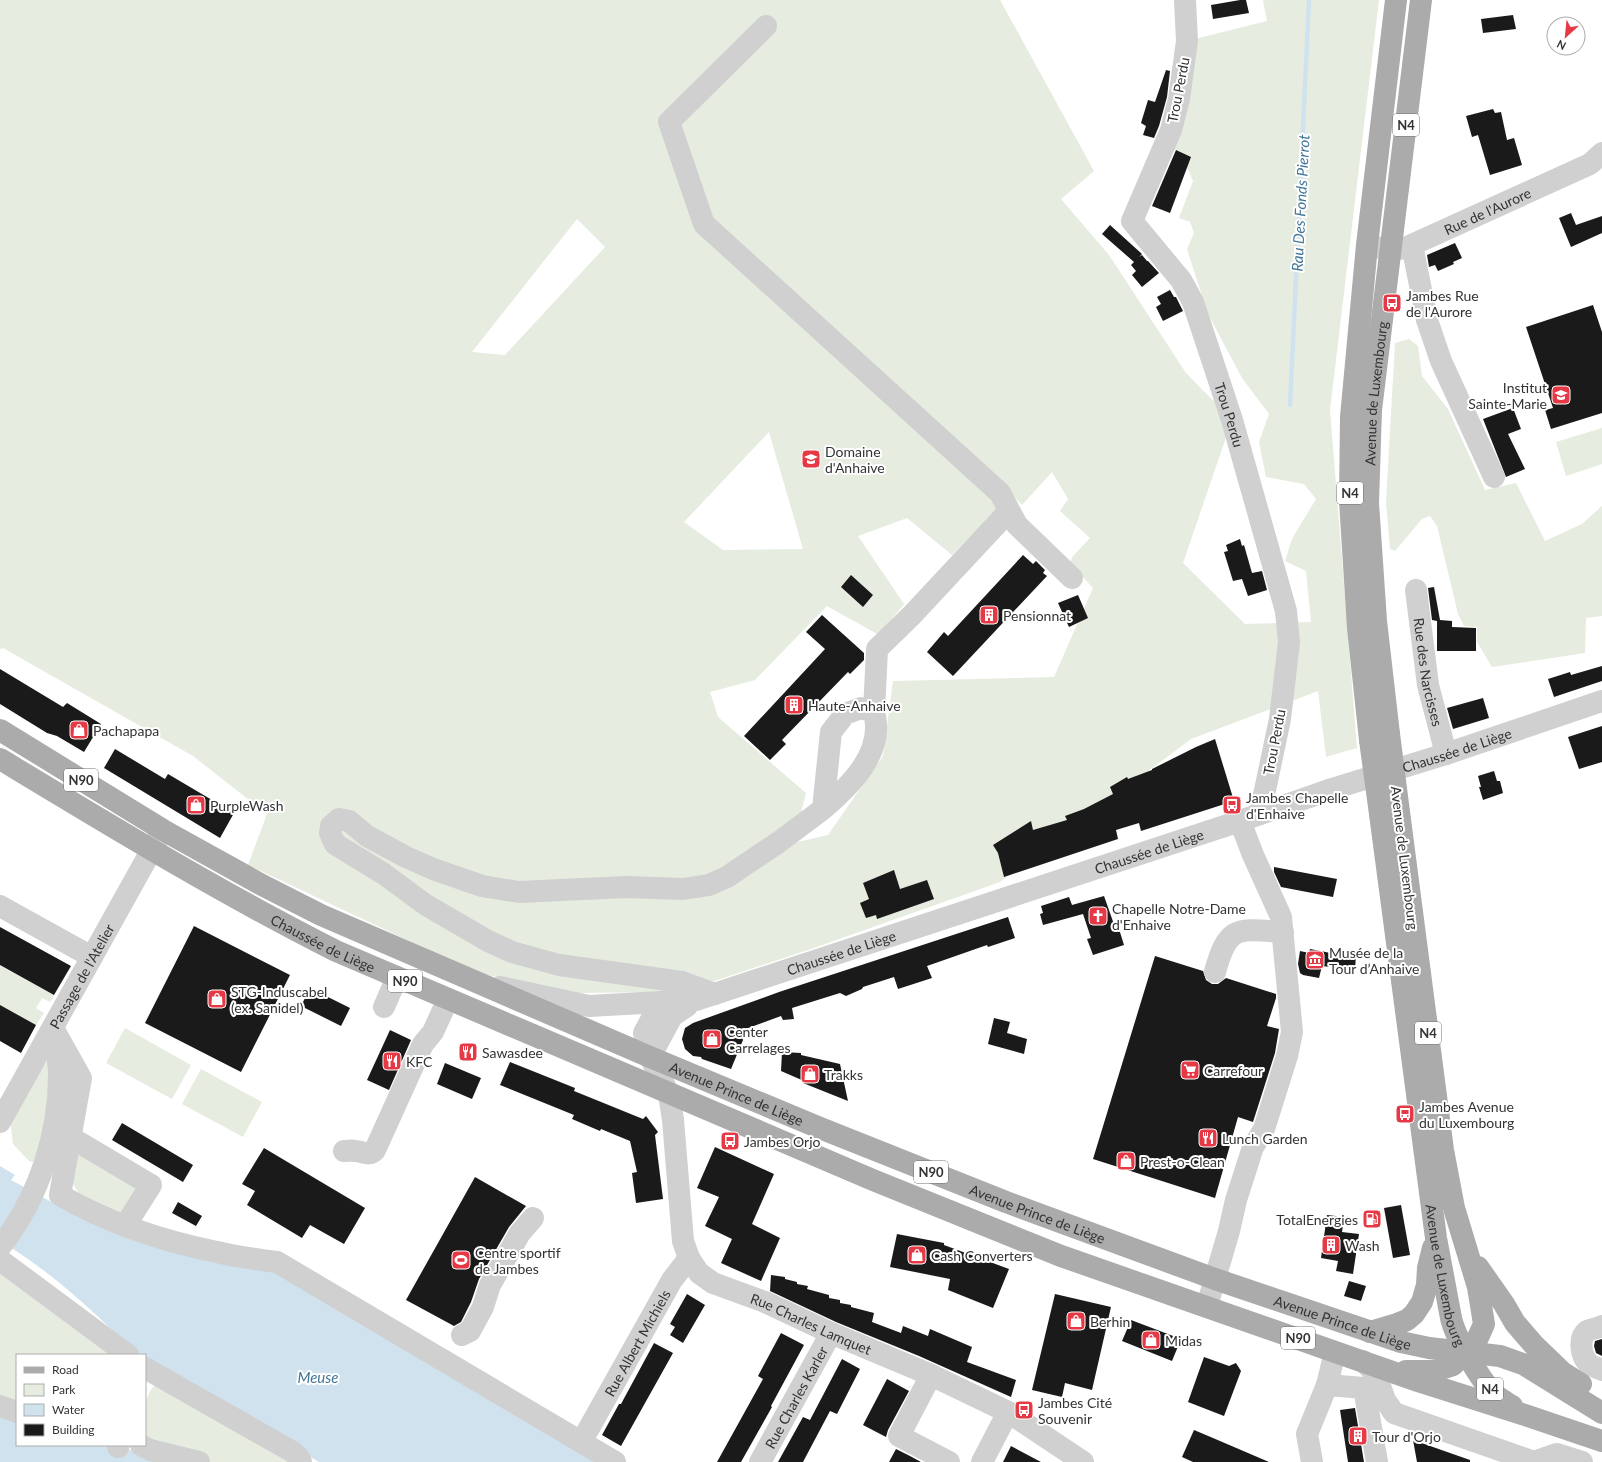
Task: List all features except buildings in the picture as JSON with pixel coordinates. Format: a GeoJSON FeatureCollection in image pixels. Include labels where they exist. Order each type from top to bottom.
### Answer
{"type":"FeatureCollection","features":[{"type":"Feature","properties":{"kind":"main road","name":"Avenue de Luxembourg"},"geometry":{"type":"LineString","coordinates":[[1390,813],[1443,1150],[1454,1208],[1478,1287],[1484,1324],[1476,1342],[1467,1352],[1453,1327],[1436,1238],[1390,813],[1380,737],[1358,628],[1350,501],[1351,417],[1367,245],[1396,0]]}},
{"type":"Feature","properties":{"kind":"main road","name":"Avenue de Luxembourg"},"geometry":{"type":"LineString","coordinates":[[1380,737],[1376,620],[1368,503],[1371,410],[1421,0]]}},
{"type":"Feature","properties":{"kind":"main road","name":"Chaussée de Liège"},"geometry":{"type":"LineString","coordinates":[[0,730],[163,830],[262,885],[321,915],[480,983]]}},
{"type":"Feature","properties":{"kind":"main road","name":"Chaussée de Liège"},"geometry":{"type":"LineString","coordinates":[[1,763],[289,928],[336,952],[669,1094]]}},
{"type":"Feature","properties":{"kind":"main road","name":"Avenue Prince de Liège"},"geometry":{"type":"LineString","coordinates":[[480,983],[650,1057],[820,1128],[1006,1202],[1216,1279],[1401,1342],[1429,1348],[1500,1356],[1523,1364],[1602,1413]]}},
{"type":"Feature","properties":{"kind":"main road","name":"Avenue Prince de Liège"},"geometry":{"type":"LineString","coordinates":[[669,1094],[972,1221],[1061,1256],[1473,1400],[1525,1415],[1602,1441]]}},
{"type":"Feature","properties":{"kind":"main road"},"geometry":{"type":"LineString","coordinates":[[1370,1332],[1407,1320],[1414,1314],[1422,1302],[1427,1284],[1428,1268],[1436,1238]]}},
{"type":"Feature","properties":{"kind":"main road","name":"N4"},"geometry":{"type":"LineString","coordinates":[[1468,1252],[1488,1284],[1504,1304],[1515,1323],[1534,1345],[1562,1372],[1602,1398]]}},
{"type":"Feature","properties":{"kind":"main road"},"geometry":{"type":"LineString","coordinates":[[1389,1370],[1435,1371],[1453,1365],[1467,1352]]}},
{"type":"Feature","properties":{"kind":"main road","name":"N4"},"geometry":{"type":"LineString","coordinates":[[1467,1352],[1478,1372],[1492,1392],[1525,1415]]}},
{"type":"Feature","properties":{"kind":"street","name":"Trou Perdu"},"geometry":{"type":"LineString","coordinates":[[1185,0],[1187,42],[1179,100],[1171,130],[1132,221],[1181,280],[1192,302],[1232,420],[1286,611],[1288,642],[1280,719],[1250,817]]}},
{"type":"Feature","properties":{"kind":"street"},"geometry":{"type":"LineString","coordinates":[[766,26],[669,122],[704,224],[1000,493],[1017,525],[1072,578]]}},
{"type":"Feature","properties":{"kind":"street","name":"Rue de l'Aurore"},"geometry":{"type":"LineString","coordinates":[[1367,245],[1390,250],[1405,248],[1590,164],[1602,153]]}},
{"type":"Feature","properties":{"kind":"street"},"geometry":{"type":"LineString","coordinates":[[1412,245],[1427,320],[1441,361],[1494,477]]}},
{"type":"Feature","properties":{"kind":"street"},"geometry":{"type":"LineString","coordinates":[[706,997],[682,982],[559,965],[512,952],[488,941],[426,905],[384,874],[335,844],[330,833],[331,826],[339,819],[349,821],[367,836],[406,857],[433,869],[482,886],[518,892],[626,887],[683,889],[709,885],[727,877],[779,842],[822,809],[845,789],[862,770],[874,743],[876,722],[874,712],[877,649],[912,615],[1009,511]]}},
{"type":"Feature","properties":{"kind":"street","name":"Rue des Narcisses"},"geometry":{"type":"LineString","coordinates":[[1416,590],[1428,685],[1446,754]]}},
{"type":"Feature","properties":{"kind":"street","name":"Chaussée de Liège"},"geometry":{"type":"LineString","coordinates":[[480,983],[589,1006],[671,1002],[706,997],[1332,789],[1446,754],[1602,701]]}},
{"type":"Feature","properties":{"kind":"street"},"geometry":{"type":"LineString","coordinates":[[822,809],[831,732],[844,714],[861,708],[874,712]]}},
{"type":"Feature","properties":{"kind":"street"},"geometry":{"type":"LineString","coordinates":[[1206,1306],[1216,1279],[1236,1200],[1252,1147],[1264,1129],[1292,1032],[1281,917],[1253,854],[1250,817]]}},
{"type":"Feature","properties":{"kind":"street","name":"Passage de l'Atelier"},"geometry":{"type":"LineString","coordinates":[[0,1122],[163,830]]}},
{"type":"Feature","properties":{"kind":"street"},"geometry":{"type":"LineString","coordinates":[[0,906],[92,957]]}},
{"type":"Feature","properties":{"kind":"street"},"geometry":{"type":"LineString","coordinates":[[1215,972],[1224,945],[1228,938],[1236,933],[1246,930],[1283,932]]}},
{"type":"Feature","properties":{"kind":"street"},"geometry":{"type":"LineString","coordinates":[[384,1007],[397,977]]}},
{"type":"Feature","properties":{"kind":"street","name":"Chaussée de Liège"},"geometry":{"type":"LineString","coordinates":[[650,1057],[672,1016],[706,997]]}},
{"type":"Feature","properties":{"kind":"street"},"geometry":{"type":"LineString","coordinates":[[344,1151],[356,1151],[368,1154],[375,1150],[423,1044],[433,1032],[448,999]]}},
{"type":"Feature","properties":{"kind":"street"},"geometry":{"type":"LineString","coordinates":[[669,1094],[650,1057],[644,1033],[652,1018],[671,1002]]}},
{"type":"Feature","properties":{"kind":"street"},"geometry":{"type":"LineString","coordinates":[[0,1247],[23,1213],[32,1196],[50,1148],[58,1099],[59,1069],[52,1028]]}},
{"type":"Feature","properties":{"kind":"street"},"geometry":{"type":"LineString","coordinates":[[52,1028],[81,1078],[60,1195],[84,1209],[125,1226],[170,1241],[217,1252],[277,1262],[615,1462]]}},
{"type":"Feature","properties":{"kind":"street","name":"Rue Charles Lamquet"},"geometry":{"type":"LineString","coordinates":[[669,1094],[673,1120],[683,1240],[689,1258],[699,1273],[713,1283],[765,1302],[831,1333],[931,1375],[1008,1412],[1083,1462]]}},
{"type":"Feature","properties":{"kind":"street"},"geometry":{"type":"LineString","coordinates":[[70,1137],[151,1185],[125,1226]]}},
{"type":"Feature","properties":{"kind":"street"},"geometry":{"type":"LineString","coordinates":[[462,1335],[470,1331],[483,1307],[490,1285],[520,1233],[533,1218]]}},
{"type":"Feature","properties":{"kind":"street","name":"Rue Albert Michiels"},"geometry":{"type":"LineString","coordinates":[[588,1430],[672,1280],[689,1258]]}},
{"type":"Feature","properties":{"kind":"street"},"geometry":{"type":"LineString","coordinates":[[0,1260],[127,1354]]}},
{"type":"Feature","properties":{"kind":"street"},"geometry":{"type":"LineString","coordinates":[[1602,1326],[1587,1332],[1582,1338],[1581,1343],[1583,1356],[1588,1363],[1602,1370]]}},
{"type":"Feature","properties":{"kind":"street","name":"Rue Charles Karler"},"geometry":{"type":"LineString","coordinates":[[760,1462],[831,1333]]}},
{"type":"Feature","properties":{"kind":"street"},"geometry":{"type":"LineString","coordinates":[[1312,1462],[1308,1434],[1327,1385],[1335,1352]]}},
{"type":"Feature","properties":{"kind":"street"},"geometry":{"type":"LineString","coordinates":[[1363,1362],[1376,1374],[1385,1400],[1394,1413],[1534,1462],[1558,1454],[1582,1462]]}},
{"type":"Feature","properties":{"kind":"street"},"geometry":{"type":"LineString","coordinates":[[146,1369],[292,1452],[301,1462]]}},
{"type":"Feature","properties":{"kind":"street"},"geometry":{"type":"LineString","coordinates":[[931,1375],[899,1436],[942,1461]]}},
{"type":"Feature","properties":{"kind":"street"},"geometry":{"type":"LineString","coordinates":[[1327,1385],[1364,1388],[1377,1462]]}},
{"type":"Feature","properties":{"kind":"street"},"geometry":{"type":"LineString","coordinates":[[0,1406],[16,1412]]}},
{"type":"Feature","properties":{"kind":"street"},"geometry":{"type":"LineString","coordinates":[[982,1462],[1008,1412]]}},
{"type":"Feature","properties":{"kind":"street"},"geometry":{"type":"LineString","coordinates":[[143,1446],[150,1450],[199,1462]]}},
{"type":"Feature","properties":{"kind":"green space"},"geometry":{"type":"Polygon","coordinates":[[[0,0],[1000,0],[1094,171],[1061,199],[1109,255],[1186,373],[1232,420],[1183,563],[1245,624],[1311,622],[1306,571],[1285,561],[1292,539],[1316,499],[1304,484],[1266,477],[1259,442],[1269,414],[1242,378],[1208,314],[1187,249],[1194,233],[1190,222],[1179,218],[1193,181],[1181,152],[1164,145],[1187,41],[1267,21],[1263,0],[1379,0],[1330,410],[1357,748],[1326,757],[1318,691],[1191,739],[1000,882],[811,949],[681,992],[571,993],[477,973],[248,865],[267,814],[193,756],[3,648],[0,649],[0,0]],[[577,219],[472,352],[505,355],[605,247],[577,219]],[[769,432],[684,522],[723,550],[803,549],[769,432]],[[1052,472],[1022,505],[1005,487],[995,512],[952,555],[907,518],[858,536],[904,604],[879,635],[827,606],[755,680],[710,692],[718,717],[806,793],[793,843],[828,835],[883,756],[893,681],[1054,677],[1093,588],[1070,563],[1073,556],[1090,538],[1060,511],[1068,499],[1052,472]]]}},
{"type":"Feature","properties":{"kind":"green space"},"geometry":{"type":"Polygon","coordinates":[[[1409,339],[1418,346],[1422,376],[1448,409],[1485,490],[1516,483],[1545,541],[1582,524],[1602,506],[1602,616],[1586,618],[1585,653],[1492,667],[1477,642],[1477,627],[1464,626],[1458,614],[1437,526],[1430,516],[1422,519],[1395,551],[1390,549],[1386,502],[1395,343],[1409,339]]]}},
{"type":"Feature","properties":{"kind":"green space"},"geometry":{"type":"Polygon","coordinates":[[[1602,428],[1602,464],[1566,476],[1556,442],[1602,428]]]}},
{"type":"Feature","properties":{"kind":"green space"},"geometry":{"type":"Polygon","coordinates":[[[0,961],[1,966],[54,995],[50,1002],[42,998],[36,1008],[44,1013],[36,1025],[0,1005],[0,961]]]}},
{"type":"Feature","properties":{"kind":"green space"},"geometry":{"type":"Polygon","coordinates":[[[125,1028],[191,1065],[172,1099],[106,1063],[125,1028]]]}},
{"type":"Feature","properties":{"kind":"green space"},"geometry":{"type":"Polygon","coordinates":[[[47,1062],[52,1065],[53,1169],[29,1161],[13,1144],[10,1119],[38,1072],[47,1062]]]}},
{"type":"Feature","properties":{"kind":"green space"},"geometry":{"type":"Polygon","coordinates":[[[201,1069],[262,1102],[243,1137],[182,1104],[201,1069]]]}},
{"type":"Feature","properties":{"kind":"green space"},"geometry":{"type":"Polygon","coordinates":[[[78,1149],[143,1187],[126,1213],[83,1200],[71,1181],[78,1149]]]}},
{"type":"Feature","properties":{"kind":"green space"},"geometry":{"type":"Polygon","coordinates":[[[0,1268],[117,1354],[16,1354],[16,1408],[0,1402],[0,1268]]]}},
{"type":"Feature","properties":{"kind":"green space"},"geometry":{"type":"Polygon","coordinates":[[[155,1385],[293,1462],[211,1462],[152,1448],[146,1444],[146,1404],[151,1390],[155,1385]]]}},
{"type":"Feature","properties":{"kind":"water","name":"Meuse"},"geometry":{"type":"Polygon","coordinates":[[[0,1166],[15,1175],[11,1180],[81,1218],[278,1271],[602,1462],[319,1462],[146,1360],[146,1354],[137,1354],[72,1293],[37,1265],[0,1241],[0,1166]]]}},
{"type":"Feature","properties":{"kind":"water"},"geometry":{"type":"Polygon","coordinates":[[[0,1413],[16,1419],[16,1446],[114,1446],[178,1462],[0,1462],[0,1413]]]}},
{"type":"Feature","properties":{"kind":"waterway","name":"Rau Des Fonds Pierrot"},"geometry":{"type":"LineString","coordinates":[[1290,405],[1309,0]]}},
{"type":"Feature","properties":{"kind":"place","name":"Jambes Rue de l'Aurore"},"geometry":{"type":"Point","coordinates":[1392,303]}},
{"type":"Feature","properties":{"kind":"place","name":"Institut Sainte-Marie"},"geometry":{"type":"Point","coordinates":[1561,395]}},
{"type":"Feature","properties":{"kind":"place","name":"Domaine d'Anhaive"},"geometry":{"type":"Point","coordinates":[811,459]}},
{"type":"Feature","properties":{"kind":"place","name":"Pensionnat"},"geometry":{"type":"Point","coordinates":[989,615]}},
{"type":"Feature","properties":{"kind":"place","name":"Haute-Anhaive"},"geometry":{"type":"Point","coordinates":[794,705]}},
{"type":"Feature","properties":{"kind":"place","name":"Pachapapa"},"geometry":{"type":"Point","coordinates":[79,730]}},
{"type":"Feature","properties":{"kind":"place","name":"PurpleWash"},"geometry":{"type":"Point","coordinates":[196,805]}},
{"type":"Feature","properties":{"kind":"place","name":"Jambes Chapelle d'Enhaive"},"geometry":{"type":"Point","coordinates":[1232,805]}},
{"type":"Feature","properties":{"kind":"place","name":"Chapelle Notre-Dame d'Enhaive"},"geometry":{"type":"Point","coordinates":[1098,916]}},
{"type":"Feature","properties":{"kind":"place","name":"Musée de la Tour d’Anhaive"},"geometry":{"type":"Point","coordinates":[1315,960]}},
{"type":"Feature","properties":{"kind":"place","name":"STG-Induscabel (ex. Sanidel)"},"geometry":{"type":"Point","coordinates":[217,999]}},
{"type":"Feature","properties":{"kind":"place","name":"Center Carrelages"},"geometry":{"type":"Point","coordinates":[712,1039]}},
{"type":"Feature","properties":{"kind":"place","name":"Sawasdee"},"geometry":{"type":"Point","coordinates":[468,1052]}},
{"type":"Feature","properties":{"kind":"place","name":"KFC"},"geometry":{"type":"Point","coordinates":[392,1061]}},
{"type":"Feature","properties":{"kind":"place","name":"Carrefour"},"geometry":{"type":"Point","coordinates":[1190,1070]}},
{"type":"Feature","properties":{"kind":"place","name":"Trakks"},"geometry":{"type":"Point","coordinates":[810,1074]}},
{"type":"Feature","properties":{"kind":"place","name":"Jambes Avenue du Luxembourg"},"geometry":{"type":"Point","coordinates":[1405,1114]}},
{"type":"Feature","properties":{"kind":"place","name":"Lunch Garden"},"geometry":{"type":"Point","coordinates":[1208,1138]}},
{"type":"Feature","properties":{"kind":"place","name":"Jambes Orjo"},"geometry":{"type":"Point","coordinates":[730,1141]}},
{"type":"Feature","properties":{"kind":"place","name":"Prest-o-Clean"},"geometry":{"type":"Point","coordinates":[1126,1161]}},
{"type":"Feature","properties":{"kind":"place","name":"TotalEnergies"},"geometry":{"type":"Point","coordinates":[1372,1219]}},
{"type":"Feature","properties":{"kind":"place","name":"Wash"},"geometry":{"type":"Point","coordinates":[1331,1245]}},
{"type":"Feature","properties":{"kind":"place","name":"Cash Converters"},"geometry":{"type":"Point","coordinates":[917,1255]}},
{"type":"Feature","properties":{"kind":"place","name":"Centre sportif de Jambes"},"geometry":{"type":"Point","coordinates":[461,1260]}},
{"type":"Feature","properties":{"kind":"place","name":"Berhin"},"geometry":{"type":"Point","coordinates":[1076,1321]}},
{"type":"Feature","properties":{"kind":"place","name":"Midas"},"geometry":{"type":"Point","coordinates":[1151,1340]}},
{"type":"Feature","properties":{"kind":"place","name":"Jambes Cité Souvenir"},"geometry":{"type":"Point","coordinates":[1024,1410]}},
{"type":"Feature","properties":{"kind":"place","name":"Tour d'Orjo"},"geometry":{"type":"Point","coordinates":[1358,1436]}}]}
